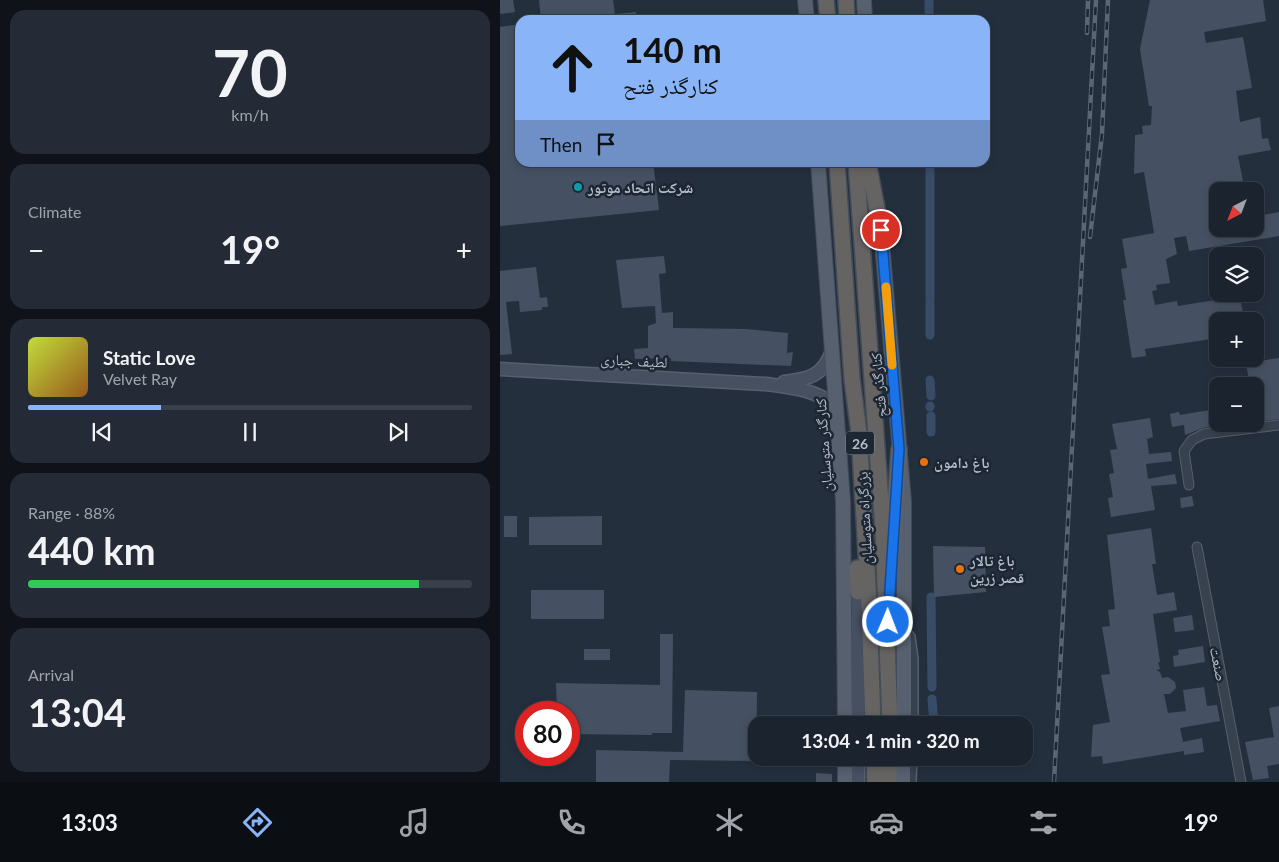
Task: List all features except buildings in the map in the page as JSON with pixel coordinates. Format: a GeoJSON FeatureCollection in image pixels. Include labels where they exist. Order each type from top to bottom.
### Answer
{"type":"FeatureCollection","features":[{"type":"Feature","properties":{"kind":"highway"},"geometry":{"type":"LineString","coordinates":[[826,0],[828,15]]}},
{"type":"Feature","properties":{"kind":"highway"},"geometry":{"type":"LineString","coordinates":[[846,0],[847,15]]}},
{"type":"Feature","properties":{"kind":"highway","name":"بزرگراه متوسلیان"},"geometry":{"type":"LineString","coordinates":[[837,167],[852,379],[859,433],[869,603],[873,716]]}},
{"type":"Feature","properties":{"kind":"highway","name":"بزرگراه متوسلیان"},"geometry":{"type":"LineString","coordinates":[[856,167],[868,302],[887,606],[890,716]]}},
{"type":"Feature","properties":{"kind":"highway"},"geometry":{"type":"LineString","coordinates":[[869,167],[881,230]]}},
{"type":"Feature","properties":{"kind":"highway"},"geometry":{"type":"LineString","coordinates":[[852,379],[849,406],[858,592]]}},
{"type":"Feature","properties":{"kind":"highway"},"geometry":{"type":"LineString","coordinates":[[887,606],[899,449]]}},
{"type":"Feature","properties":{"kind":"highway"},"geometry":{"type":"LineString","coordinates":[[874,766],[875,782]]}},
{"type":"Feature","properties":{"kind":"highway"},"geometry":{"type":"LineString","coordinates":[[893,766],[901,781]]}},
{"type":"Feature","properties":{"kind":"main road"},"geometry":{"type":"LineString","coordinates":[[805,0],[806,15]]}},
{"type":"Feature","properties":{"kind":"main road"},"geometry":{"type":"LineString","coordinates":[[864,0],[865,15]]}},
{"type":"Feature","properties":{"kind":"main road","name":"کنارگذر متوسلیان"},"geometry":{"type":"LineString","coordinates":[[818,167],[843,501],[845,716]]}},
{"type":"Feature","properties":{"kind":"main road","name":"کنارگذر فتح"},"geometry":{"type":"LineString","coordinates":[[876,167],[904,501],[906,615],[904,716]]}},
{"type":"Feature","properties":{"kind":"main road"},"geometry":{"type":"LineString","coordinates":[[766,384],[812,377],[828,363],[833,346]]}},
{"type":"Feature","properties":{"kind":"main road","name":"لطیف جباری"},"geometry":{"type":"LineString","coordinates":[[500,369],[766,384]]}},
{"type":"Feature","properties":{"kind":"main road"},"geometry":{"type":"LineString","coordinates":[[766,384],[804,389],[820,394],[836,406]]}},
{"type":"Feature","properties":{"kind":"main road"},"geometry":{"type":"LineString","coordinates":[[858,592],[858,716]]}},
{"type":"Feature","properties":{"kind":"main road"},"geometry":{"type":"LineString","coordinates":[[845,766],[845,782]]}},
{"type":"Feature","properties":{"kind":"main road"},"geometry":{"type":"LineString","coordinates":[[858,766],[858,782]]}},
{"type":"Feature","properties":{"kind":"main road"},"geometry":{"type":"LineString","coordinates":[[901,781],[902,766]]}},
{"type":"Feature","properties":{"kind":"street"},"geometry":{"type":"LineString","coordinates":[[1189,485],[1184,451],[1192,440],[1204,434],[1279,425]]}},
{"type":"Feature","properties":{"kind":"street","name":"صنعت"},"geometry":{"type":"LineString","coordinates":[[1197,547],[1241,782]]}},
{"type":"Feature","properties":{"kind":"street"},"geometry":{"type":"LineString","coordinates":[[906,615],[912,659],[912,716]]}},
{"type":"Feature","properties":{"kind":"street"},"geometry":{"type":"LineString","coordinates":[[901,781],[908,766]]}},
{"type":"Feature","properties":{"kind":"waterway"},"geometry":{"type":"LineString","coordinates":[[929,0],[929,15]]}},
{"type":"Feature","properties":{"kind":"waterway"},"geometry":{"type":"LineString","coordinates":[[930,167],[930,300]]}},
{"type":"Feature","properties":{"kind":"waterway"},"geometry":{"type":"LineString","coordinates":[[930,304],[930,335]]}},
{"type":"Feature","properties":{"kind":"waterway"},"geometry":{"type":"LineString","coordinates":[[930,380],[931,396]]}},
{"type":"Feature","properties":{"kind":"waterway"},"geometry":{"type":"LineString","coordinates":[[931,416],[931,432]]}},
{"type":"Feature","properties":{"kind":"waterway"},"geometry":{"type":"LineString","coordinates":[[931,597],[932,687]]}},
{"type":"Feature","properties":{"kind":"waterway"},"geometry":{"type":"LineString","coordinates":[[932,699],[933,716]]}},
{"type":"Feature","properties":{"kind":"railway"},"geometry":{"type":"LineString","coordinates":[[1087,33],[1088,0]]}},
{"type":"Feature","properties":{"kind":"railway"},"geometry":{"type":"LineString","coordinates":[[1054,782],[1096,0]]}},
{"type":"Feature","properties":{"kind":"railway"},"geometry":{"type":"LineString","coordinates":[[1090,237],[1102,134],[1108,0]]}},
{"type":"Feature","properties":{"kind":"slow traffic"},"geometry":{"type":"LineString","coordinates":[[886,287],[892,365]]}},
{"type":"Feature","properties":{"kind":"place","name":"شرکت اتحاد موتور"},"geometry":{"type":"Point","coordinates":[578,187]}},
{"type":"Feature","properties":{"kind":"place","name":"باغ دامون"},"geometry":{"type":"Point","coordinates":[924,462]}},
{"type":"Feature","properties":{"kind":"place","name":"باغ تالار قصر زرین"},"geometry":{"type":"Point","coordinates":[960,569]}},
{"type":"Feature","properties":{"kind":"route"},"geometry":{"type":"LineString","coordinates":[[881,230],[899,449],[897,496],[887,606],[888,622]]}}]}
